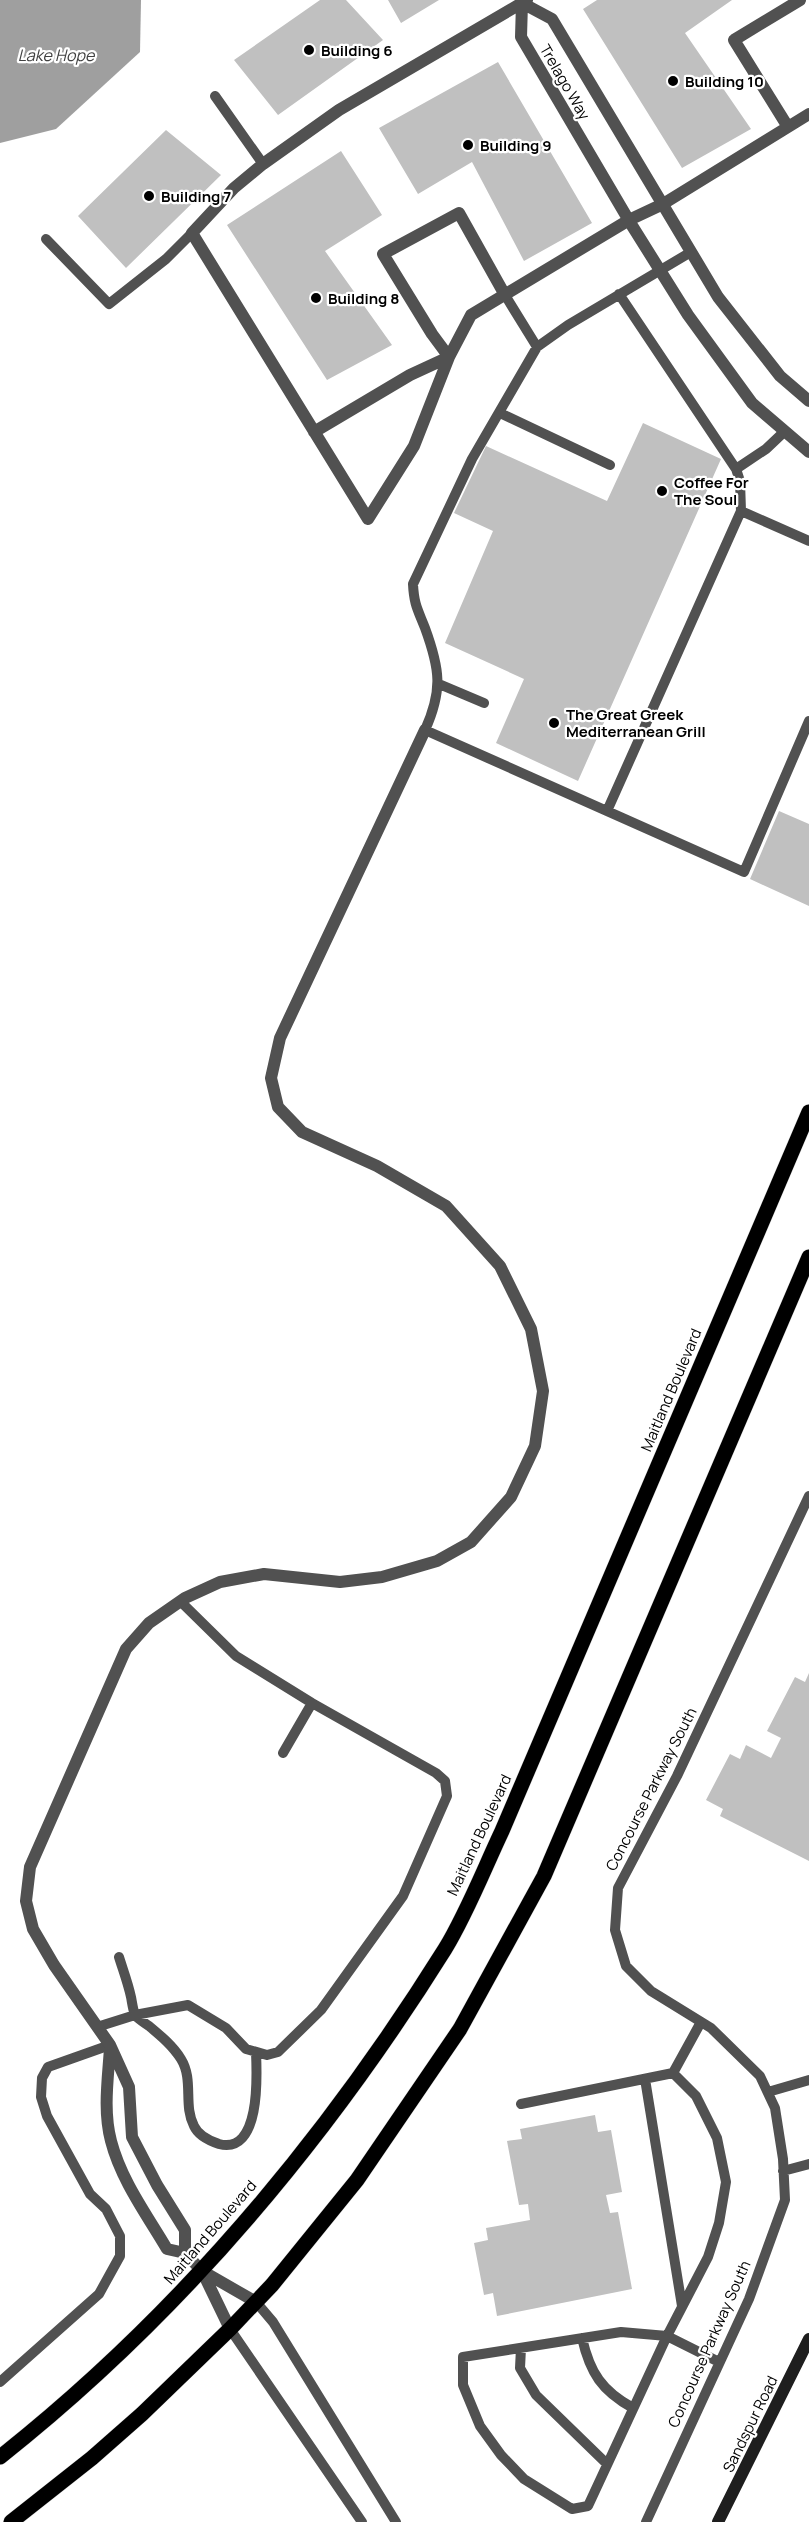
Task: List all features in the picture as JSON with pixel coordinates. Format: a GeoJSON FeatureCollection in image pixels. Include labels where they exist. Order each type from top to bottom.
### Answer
{"type":"FeatureCollection","features":[{"type":"Feature","properties":{"kind":"main road","name":"Maitland Boulevard"},"geometry":{"type":"LineString","coordinates":[[0,2457],[83,2389],[202,2271],[299,2154],[365,2066],[446,1947],[502,1831],[809,1112]]}},
{"type":"Feature","properties":{"kind":"main road"},"geometry":{"type":"LineString","coordinates":[[11,2522],[92,2458],[230,2329],[256,2301],[357,2180],[460,2030],[544,1876],[809,1257]]}},
{"type":"Feature","properties":{"kind":"street"},"geometry":{"type":"LineString","coordinates":[[788,127],[734,40],[800,0]]}},
{"type":"Feature","properties":{"kind":"street"},"geometry":{"type":"LineString","coordinates":[[525,2],[339,110],[263,164],[234,188],[192,233],[368,519],[414,446],[449,357],[471,315],[628,220],[663,204],[809,114]]}},
{"type":"Feature","properties":{"kind":"street","name":"Trelago Way"},"geometry":{"type":"LineString","coordinates":[[809,400],[773,368],[718,297],[552,19],[525,2],[521,37],[628,220],[688,315],[752,403],[809,452]]}},
{"type":"Feature","properties":{"kind":"street"},"geometry":{"type":"LineString","coordinates":[[449,357],[432,334],[383,254],[459,213],[505,295]]}},
{"type":"Feature","properties":{"kind":"street"},"geometry":{"type":"LineString","coordinates":[[314,432],[410,375],[449,357]]}},
{"type":"Feature","properties":{"kind":"street"},"geometry":{"type":"LineString","coordinates":[[185,2253],[185,2230],[157,2185],[132,2137],[129,2087],[110,2045],[54,1965],[33,1929],[26,1901],[30,1867],[126,1649],[149,1623],[180,1601],[220,1582],[264,1574],[340,1582],[382,1577],[437,1561],[471,1542],[511,1497],[535,1446],[543,1391],[531,1329],[500,1266],[446,1206],[377,1166],[302,1132],[278,1107],[271,1078],[280,1038],[425,730]]}},
{"type":"Feature","properties":{"kind":"street"},"geometry":{"type":"LineString","coordinates":[[110,2045],[106,2102],[111,2142],[130,2188],[167,2249],[185,2253],[202,2271],[256,2301]]}},
{"type":"Feature","properties":{"kind":"street"},"geometry":{"type":"LineString","coordinates":[[202,2271],[230,2329]]}},
{"type":"Feature","properties":{"kind":"street","name":"Sandspur Road"},"geometry":{"type":"LineString","coordinates":[[718,2522],[809,2339]]}},
{"type":"Feature","properties":{"kind":"lane"},"geometry":{"type":"LineString","coordinates":[[215,96],[263,164]]}},
{"type":"Feature","properties":{"kind":"lane"},"geometry":{"type":"LineString","coordinates":[[46,239],[109,304],[166,259],[192,233]]}},
{"type":"Feature","properties":{"kind":"lane"},"geometry":{"type":"LineString","coordinates":[[691,252],[568,325],[537,347],[472,459],[413,584],[414,603],[436,662],[439,684],[435,708],[425,730],[744,872],[809,722]]}},
{"type":"Feature","properties":{"kind":"lane"},"geometry":{"type":"LineString","coordinates":[[607,811],[741,511],[740,481],[736,469],[619,294]]}},
{"type":"Feature","properties":{"kind":"lane"},"geometry":{"type":"LineString","coordinates":[[505,295],[537,347]]}},
{"type":"Feature","properties":{"kind":"lane"},"geometry":{"type":"LineString","coordinates":[[500,413],[610,465]]}},
{"type":"Feature","properties":{"kind":"lane"},"geometry":{"type":"LineString","coordinates":[[736,469],[765,449],[785,431]]}},
{"type":"Feature","properties":{"kind":"lane"},"geometry":{"type":"LineString","coordinates":[[741,511],[809,540]]}},
{"type":"Feature","properties":{"kind":"lane"},"geometry":{"type":"LineString","coordinates":[[439,684],[484,703]]}},
{"type":"Feature","properties":{"kind":"lane","name":"Concourse Parkway South"},"geometry":{"type":"LineString","coordinates":[[646,2522],[748,2299],[785,2200],[775,2108],[760,2076],[711,2028],[651,1991],[626,1966],[615,1930],[618,1888],[677,1776],[809,1496]]}},
{"type":"Feature","properties":{"kind":"lane"},"geometry":{"type":"LineString","coordinates":[[97,2026],[135,2015],[188,2005],[226,2028],[246,2049],[267,2055],[278,2052],[291,2042],[328,2001],[403,1896],[447,1796],[445,1781],[436,1773],[312,1703],[236,1656],[180,1601]]}},
{"type":"Feature","properties":{"kind":"lane"},"geometry":{"type":"LineString","coordinates":[[283,1753],[312,1703]]}},
{"type":"Feature","properties":{"kind":"lane"},"geometry":{"type":"LineString","coordinates":[[119,1957],[135,2015],[165,2038],[181,2058],[188,2074],[191,2116],[194,2126],[201,2134],[222,2145],[236,2143],[245,2136],[252,2118],[257,2086],[256,2052]]}},
{"type":"Feature","properties":{"kind":"lane"},"geometry":{"type":"LineString","coordinates":[[674,2073],[701,2022]]}},
{"type":"Feature","properties":{"kind":"lane"},"geometry":{"type":"LineString","coordinates":[[0,2382],[99,2294],[120,2256],[120,2236],[106,2209],[90,2194],[47,2116],[41,2097],[42,2078],[48,2067],[110,2045]]}},
{"type":"Feature","properties":{"kind":"lane"},"geometry":{"type":"LineString","coordinates":[[521,2104],[674,2073]]}},
{"type":"Feature","properties":{"kind":"lane"},"geometry":{"type":"LineString","coordinates":[[674,2073],[696,2096],[717,2138],[726,2182],[719,2223],[708,2257],[667,2336],[588,2506],[572,2509],[524,2479],[501,2455],[480,2426],[463,2385],[463,2357],[621,2332],[667,2336],[719,2362]]}},
{"type":"Feature","properties":{"kind":"lane"},"geometry":{"type":"LineString","coordinates":[[645,2079],[682,2306]]}},
{"type":"Feature","properties":{"kind":"lane"},"geometry":{"type":"LineString","coordinates":[[768,2092],[809,2080]]}},
{"type":"Feature","properties":{"kind":"lane"},"geometry":{"type":"LineString","coordinates":[[783,2171],[809,2164]]}},
{"type":"Feature","properties":{"kind":"lane"},"geometry":{"type":"LineString","coordinates":[[256,2301],[273,2322],[396,2522]]}},
{"type":"Feature","properties":{"kind":"lane"},"geometry":{"type":"LineString","coordinates":[[230,2329],[362,2522]]}},
{"type":"Feature","properties":{"kind":"lane"},"geometry":{"type":"LineString","coordinates":[[582,2338],[587,2360],[597,2378],[615,2398],[633,2408]]}},
{"type":"Feature","properties":{"kind":"lane"},"geometry":{"type":"LineString","coordinates":[[521,2348],[520,2367],[536,2395],[607,2464]]}},
{"type":"Feature","properties":{"kind":"water","name":"Lake Hope"},"geometry":{"type":"Polygon","coordinates":[[[0,0],[141,0],[140,52],[56,129],[0,143],[0,0]]]}},
{"type":"Feature","properties":{"kind":"building","name":"Building 6"},"geometry":{"type":"Polygon","coordinates":[[[320,0],[346,0],[383,40],[278,115],[234,60],[320,0]]]}},
{"type":"Feature","properties":{"kind":"building"},"geometry":{"type":"Polygon","coordinates":[[[388,0],[439,0],[401,23],[388,0]]]}},
{"type":"Feature","properties":{"kind":"building","name":"Building 10"},"geometry":{"type":"Polygon","coordinates":[[[597,0],[732,0],[685,33],[751,129],[682,168],[583,9],[597,0]]]}},
{"type":"Feature","properties":{"kind":"building","name":"Building 9"},"geometry":{"type":"Polygon","coordinates":[[[498,62],[592,223],[524,261],[472,162],[418,194],[379,128],[498,62]]]}},
{"type":"Feature","properties":{"kind":"building","name":"Building 7"},"geometry":{"type":"Polygon","coordinates":[[[166,130],[221,175],[126,268],[78,216],[166,130]]]}},
{"type":"Feature","properties":{"kind":"building","name":"Building 8"},"geometry":{"type":"Polygon","coordinates":[[[341,151],[382,215],[325,251],[392,345],[327,380],[227,225],[341,151]]]}},
{"type":"Feature","properties":{"kind":"building"},"geometry":{"type":"Polygon","coordinates":[[[643,423],[721,459],[578,781],[496,743],[524,679],[445,643],[493,531],[454,513],[486,446],[607,501],[643,423]]]}},
{"type":"Feature","properties":{"kind":"building"},"geometry":{"type":"Polygon","coordinates":[[[779,811],[809,824],[809,906],[750,879],[779,811]]]}},
{"type":"Feature","properties":{"kind":"building"},"geometry":{"type":"Polygon","coordinates":[[[809,1673],[809,1861],[720,1816],[723,1809],[706,1800],[730,1754],[740,1759],[746,1745],[771,1758],[781,1738],[767,1731],[795,1677],[805,1682],[809,1673]]]}},
{"type":"Feature","properties":{"kind":"building"},"geometry":{"type":"Polygon","coordinates":[[[595,2115],[598,2132],[611,2130],[622,2192],[606,2195],[610,2213],[618,2212],[632,2289],[497,2316],[493,2293],[484,2295],[474,2243],[488,2240],[486,2228],[530,2220],[528,2204],[519,2205],[507,2141],[522,2139],[520,2129],[595,2115]]]}},
{"type":"Feature","properties":{"kind":"place","name":"Building 6"},"geometry":{"type":"Point","coordinates":[309,50]}},
{"type":"Feature","properties":{"kind":"place","name":"Building 10"},"geometry":{"type":"Point","coordinates":[673,81]}},
{"type":"Feature","properties":{"kind":"place","name":"Building 9"},"geometry":{"type":"Point","coordinates":[468,145]}},
{"type":"Feature","properties":{"kind":"place","name":"Building 7"},"geometry":{"type":"Point","coordinates":[149,196]}},
{"type":"Feature","properties":{"kind":"place","name":"Building 8"},"geometry":{"type":"Point","coordinates":[316,298]}},
{"type":"Feature","properties":{"kind":"place","name":"Coffee For The Soul"},"geometry":{"type":"Point","coordinates":[662,491]}},
{"type":"Feature","properties":{"kind":"place","name":"The Great Greek Mediterranean Grill"},"geometry":{"type":"Point","coordinates":[554,723]}}]}
